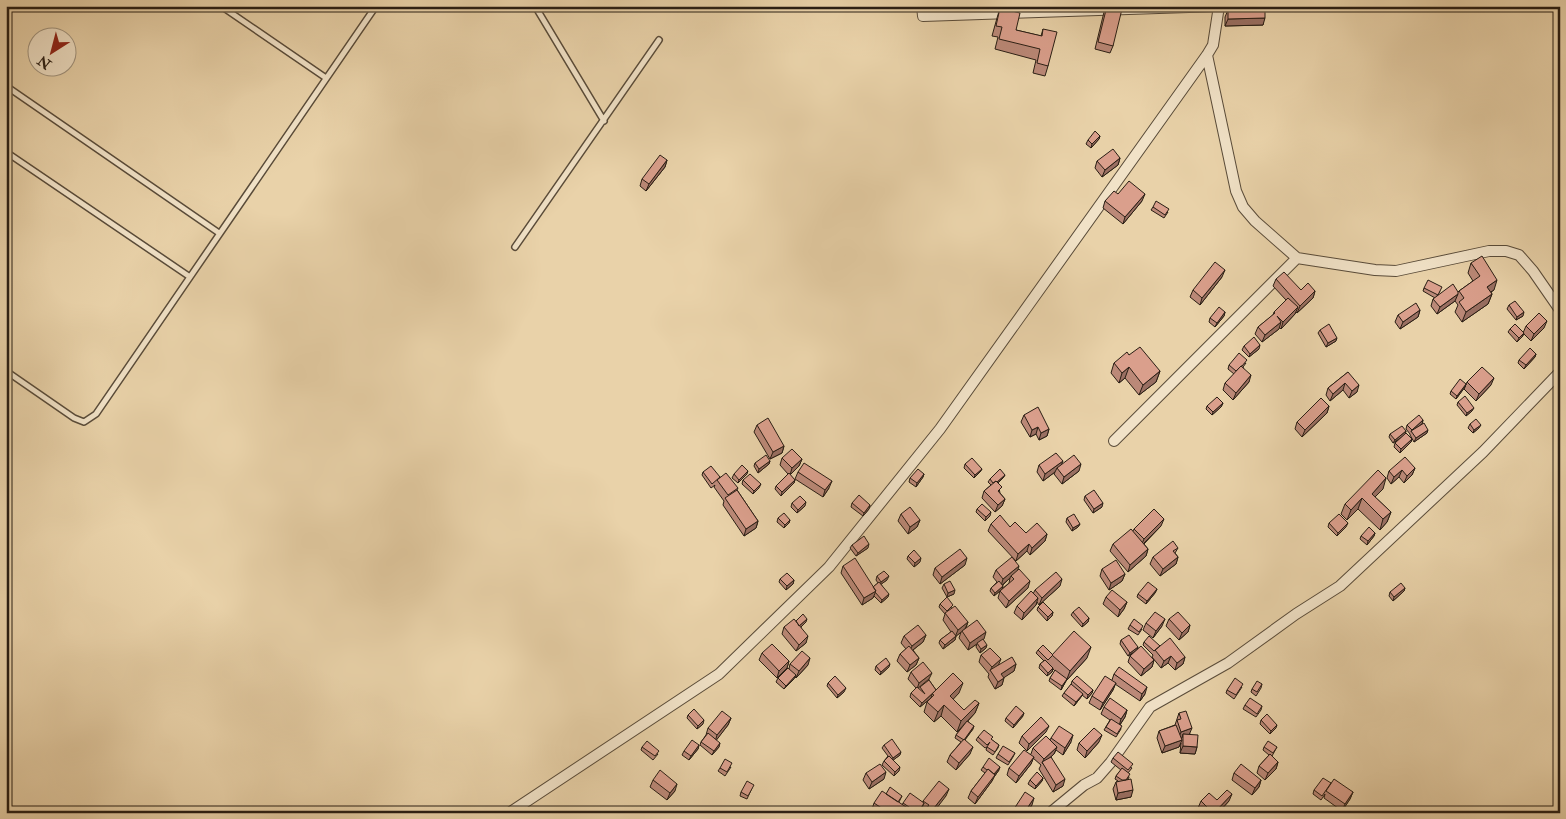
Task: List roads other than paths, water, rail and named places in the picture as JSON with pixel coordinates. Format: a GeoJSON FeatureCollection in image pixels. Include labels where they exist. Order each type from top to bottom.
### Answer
{"type":"FeatureCollection","features":[{"type":"Feature","properties":{"kind":"street"},"geometry":{"type":"LineString","coordinates":[[509,813],[718,674],[829,567],[940,429],[1207,55],[1213,45],[1219,6],[923,16],[922,6]]}},
{"type":"Feature","properties":{"kind":"street"},"geometry":{"type":"LineString","coordinates":[[1207,55],[1236,191],[1243,207],[1255,221],[1297,258],[1374,270],[1396,271],[1488,251],[1506,251],[1519,255],[1533,271],[1560,310]]}},
{"type":"Feature","properties":{"kind":"street"},"geometry":{"type":"LineString","coordinates":[[1114,441],[1297,258]]}},
{"type":"Feature","properties":{"kind":"street"},"geometry":{"type":"LineString","coordinates":[[1050,813],[1077,790],[1097,778],[1111,762],[1150,707],[1228,663],[1296,614],[1340,586],[1483,452],[1560,372]]}},
{"type":"Feature","properties":{"kind":"lane"},"geometry":{"type":"LineString","coordinates":[[221,6],[326,78]]}},
{"type":"Feature","properties":{"kind":"lane"},"geometry":{"type":"LineString","coordinates":[[6,371],[74,418],[84,422],[96,414],[376,6]]}},
{"type":"Feature","properties":{"kind":"lane"},"geometry":{"type":"LineString","coordinates":[[535,6],[604,121]]}},
{"type":"Feature","properties":{"kind":"lane"},"geometry":{"type":"LineString","coordinates":[[515,246],[660,40]]}},
{"type":"Feature","properties":{"kind":"lane"},"geometry":{"type":"LineString","coordinates":[[6,86],[219,233]]}},
{"type":"Feature","properties":{"kind":"lane"},"geometry":{"type":"LineString","coordinates":[[6,152],[190,278]]}}]}
